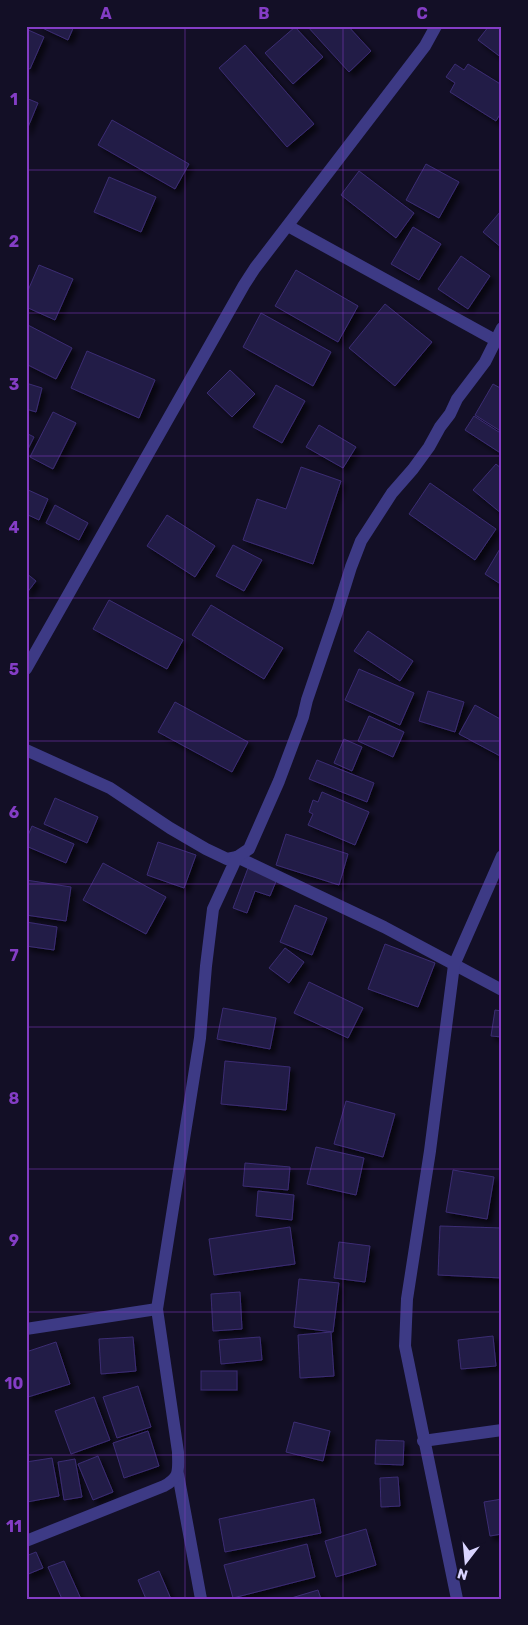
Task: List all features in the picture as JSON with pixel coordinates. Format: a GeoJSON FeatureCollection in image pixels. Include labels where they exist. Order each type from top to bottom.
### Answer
{"type":"FeatureCollection","features":[{"type":"Feature","properties":{"kind":"street"},"geometry":{"type":"LineString","coordinates":[[26,670],[244,285],[425,46],[436,26]]}},
{"type":"Feature","properties":{"kind":"street"},"geometry":{"type":"LineString","coordinates":[[288,226],[495,340]]}},
{"type":"Feature","properties":{"kind":"street"},"geometry":{"type":"LineString","coordinates":[[201,1599],[178,1474],[178,1452],[157,1309],[200,1038],[206,966],[214,908],[237,858],[249,849],[279,781],[303,717],[351,567],[361,542],[392,493],[429,447],[450,414],[457,399],[485,362],[502,328]]}},
{"type":"Feature","properties":{"kind":"street"},"geometry":{"type":"LineString","coordinates":[[26,750],[110,788],[170,828],[206,849],[227,858],[237,858],[384,927],[502,990]]}},
{"type":"Feature","properties":{"kind":"street"},"geometry":{"type":"LineString","coordinates":[[457,1599],[405,1346],[407,1299],[430,1151],[454,965],[502,856]]}},
{"type":"Feature","properties":{"kind":"street"},"geometry":{"type":"LineString","coordinates":[[26,1329],[157,1309]]}},
{"type":"Feature","properties":{"kind":"street"},"geometry":{"type":"LineString","coordinates":[[424,1441],[502,1430]]}},
{"type":"Feature","properties":{"kind":"street"},"geometry":{"type":"LineString","coordinates":[[26,1541],[164,1486],[174,1481],[178,1474]]}},
{"type":"Feature","properties":{"kind":"building"},"geometry":{"type":"Polygon","coordinates":[[[38,26],[74,26],[68,40],[38,26]]]}},
{"type":"Feature","properties":{"kind":"building"},"geometry":{"type":"Polygon","coordinates":[[[307,26],[348,26],[371,51],[349,72],[307,26]]]}},
{"type":"Feature","properties":{"kind":"building"},"geometry":{"type":"Polygon","coordinates":[[[489,26],[502,26],[502,58],[478,40],[489,26]]]}},
{"type":"Feature","properties":{"kind":"building"},"geometry":{"type":"Polygon","coordinates":[[[295,27],[323,57],[293,84],[265,53],[295,27]]]}},
{"type":"Feature","properties":{"kind":"building"},"geometry":{"type":"Polygon","coordinates":[[[26,29],[44,37],[30,69],[26,67],[26,29]]]}},
{"type":"Feature","properties":{"kind":"building"},"geometry":{"type":"Polygon","coordinates":[[[245,45],[314,124],[287,147],[219,68],[245,45]]]}},
{"type":"Feature","properties":{"kind":"building"},"geometry":{"type":"Polygon","coordinates":[[[455,64],[464,70],[468,64],[502,85],[502,111],[496,121],[450,92],[455,83],[446,77],[455,64]]]}},
{"type":"Feature","properties":{"kind":"building"},"geometry":{"type":"Polygon","coordinates":[[[26,98],[38,103],[26,132],[26,98]]]}},
{"type":"Feature","properties":{"kind":"building"},"geometry":{"type":"Polygon","coordinates":[[[112,120],[189,164],[175,189],[98,145],[112,120]]]}},
{"type":"Feature","properties":{"kind":"building"},"geometry":{"type":"Polygon","coordinates":[[[426,164],[459,182],[439,218],[406,200],[426,164]]]}},
{"type":"Feature","properties":{"kind":"building"},"geometry":{"type":"Polygon","coordinates":[[[359,171],[414,213],[396,238],[341,195],[359,171]]]}},
{"type":"Feature","properties":{"kind":"building"},"geometry":{"type":"Polygon","coordinates":[[[109,177],[156,197],[141,232],[94,212],[109,177]]]}},
{"type":"Feature","properties":{"kind":"building"},"geometry":{"type":"Polygon","coordinates":[[[500,212],[502,214],[502,248],[483,232],[500,212]]]}},
{"type":"Feature","properties":{"kind":"building"},"geometry":{"type":"Polygon","coordinates":[[[413,227],[441,244],[419,280],[391,264],[413,227]]]}},
{"type":"Feature","properties":{"kind":"building"},"geometry":{"type":"Polygon","coordinates":[[[461,256],[490,276],[468,309],[438,289],[461,256]]]}},
{"type":"Feature","properties":{"kind":"building"},"geometry":{"type":"Polygon","coordinates":[[[39,265],[73,279],[55,320],[26,307],[26,295],[39,265]]]}},
{"type":"Feature","properties":{"kind":"building"},"geometry":{"type":"Polygon","coordinates":[[[296,270],[358,306],[338,342],[275,306],[296,270]]]}},
{"type":"Feature","properties":{"kind":"building"},"geometry":{"type":"Polygon","coordinates":[[[385,304],[432,342],[395,386],[349,348],[385,304]]]}},
{"type":"Feature","properties":{"kind":"building"},"geometry":{"type":"Polygon","coordinates":[[[261,313],[331,352],[313,386],[243,347],[261,313]]]}},
{"type":"Feature","properties":{"kind":"building"},"geometry":{"type":"Polygon","coordinates":[[[26,324],[72,348],[56,379],[26,364],[26,324]]]}},
{"type":"Feature","properties":{"kind":"building"},"geometry":{"type":"Polygon","coordinates":[[[87,351],[155,380],[139,418],[71,388],[87,351]]]}},
{"type":"Feature","properties":{"kind":"building"},"geometry":{"type":"Polygon","coordinates":[[[230,370],[255,394],[232,417],[207,393],[230,370]]]}},
{"type":"Feature","properties":{"kind":"building"},"geometry":{"type":"Polygon","coordinates":[[[26,383],[42,388],[36,412],[26,409],[26,383]]]}},
{"type":"Feature","properties":{"kind":"building"},"geometry":{"type":"Polygon","coordinates":[[[493,384],[502,389],[502,432],[475,415],[493,384]]]}},
{"type":"Feature","properties":{"kind":"building"},"geometry":{"type":"Polygon","coordinates":[[[276,385],[305,401],[282,443],[253,427],[276,385]]]}},
{"type":"Feature","properties":{"kind":"building"},"geometry":{"type":"Polygon","coordinates":[[[53,412],[76,423],[53,469],[30,457],[53,412]]]}},
{"type":"Feature","properties":{"kind":"building"},"geometry":{"type":"Polygon","coordinates":[[[474,416],[502,434],[502,454],[465,430],[474,416]]]}},
{"type":"Feature","properties":{"kind":"building"},"geometry":{"type":"Polygon","coordinates":[[[319,425],[356,447],[343,468],[306,447],[319,425]]]}},
{"type":"Feature","properties":{"kind":"building"},"geometry":{"type":"Polygon","coordinates":[[[26,433],[34,437],[26,453],[26,433]]]}},
{"type":"Feature","properties":{"kind":"building"},"geometry":{"type":"Polygon","coordinates":[[[496,464],[502,469],[502,514],[473,490],[496,464]]]}},
{"type":"Feature","properties":{"kind":"building"},"geometry":{"type":"Polygon","coordinates":[[[301,467],[341,481],[313,564],[243,540],[257,499],[286,509],[301,467]]]}},
{"type":"Feature","properties":{"kind":"building"},"geometry":{"type":"Polygon","coordinates":[[[430,483],[496,529],[475,560],[409,514],[430,483]]]}},
{"type":"Feature","properties":{"kind":"building"},"geometry":{"type":"Polygon","coordinates":[[[26,489],[48,499],[39,520],[26,514],[26,489]]]}},
{"type":"Feature","properties":{"kind":"building"},"geometry":{"type":"Polygon","coordinates":[[[55,505],[88,523],[79,540],[46,523],[55,505]]]}},
{"type":"Feature","properties":{"kind":"building"},"geometry":{"type":"Polygon","coordinates":[[[167,515],[215,546],[195,577],[147,546],[167,515]]]}},
{"type":"Feature","properties":{"kind":"building"},"geometry":{"type":"Polygon","coordinates":[[[233,545],[262,560],[244,591],[216,576],[233,545]]]}},
{"type":"Feature","properties":{"kind":"building"},"geometry":{"type":"Polygon","coordinates":[[[502,547],[502,585],[485,574],[502,547]]]}},
{"type":"Feature","properties":{"kind":"building"},"geometry":{"type":"Polygon","coordinates":[[[26,573],[36,581],[26,594],[26,573]]]}},
{"type":"Feature","properties":{"kind":"building"},"geometry":{"type":"Polygon","coordinates":[[[109,600],[183,640],[167,669],[93,629],[109,600]]]}},
{"type":"Feature","properties":{"kind":"building"},"geometry":{"type":"Polygon","coordinates":[[[211,605],[283,648],[264,679],[192,635],[211,605]]]}},
{"type":"Feature","properties":{"kind":"building"},"geometry":{"type":"Polygon","coordinates":[[[368,631],[413,661],[400,681],[354,651],[368,631]]]}},
{"type":"Feature","properties":{"kind":"building"},"geometry":{"type":"Polygon","coordinates":[[[359,669],[414,693],[400,725],[345,700],[359,669]]]}},
{"type":"Feature","properties":{"kind":"building"},"geometry":{"type":"Polygon","coordinates":[[[428,691],[464,702],[455,732],[419,721],[428,691]]]}},
{"type":"Feature","properties":{"kind":"building"},"geometry":{"type":"Polygon","coordinates":[[[175,702],[248,742],[232,772],[158,732],[175,702]]]}},
{"type":"Feature","properties":{"kind":"building"},"geometry":{"type":"Polygon","coordinates":[[[475,705],[502,720],[502,757],[459,734],[475,705]]]}},
{"type":"Feature","properties":{"kind":"building"},"geometry":{"type":"Polygon","coordinates":[[[369,716],[404,732],[393,757],[358,741],[369,716]]]}},
{"type":"Feature","properties":{"kind":"building"},"geometry":{"type":"Polygon","coordinates":[[[344,739],[362,747],[352,771],[334,763],[344,739]]]}},
{"type":"Feature","properties":{"kind":"building"},"geometry":{"type":"Polygon","coordinates":[[[317,760],[374,783],[367,802],[309,779],[317,760]]]}},
{"type":"Feature","properties":{"kind":"building"},"geometry":{"type":"Polygon","coordinates":[[[322,792],[369,812],[355,845],[308,825],[313,814],[309,812],[313,800],[318,802],[322,792]]]}},
{"type":"Feature","properties":{"kind":"building"},"geometry":{"type":"Polygon","coordinates":[[[55,798],[98,817],[87,843],[44,824],[55,798]]]}},
{"type":"Feature","properties":{"kind":"building"},"geometry":{"type":"Polygon","coordinates":[[[32,826],[74,844],[66,863],[26,846],[26,840],[32,826]]]}},
{"type":"Feature","properties":{"kind":"building"},"geometry":{"type":"Polygon","coordinates":[[[286,834],[348,854],[339,885],[276,865],[286,834]]]}},
{"type":"Feature","properties":{"kind":"building"},"geometry":{"type":"Polygon","coordinates":[[[158,842],[196,855],[184,888],[147,875],[158,842]]]}},
{"type":"Feature","properties":{"kind":"building"},"geometry":{"type":"Polygon","coordinates":[[[103,863],[166,897],[146,934],[83,900],[103,863]]]}},
{"type":"Feature","properties":{"kind":"building"},"geometry":{"type":"Polygon","coordinates":[[[248,868],[277,879],[270,896],[255,891],[247,913],[233,908],[248,868]]]}},
{"type":"Feature","properties":{"kind":"building"},"geometry":{"type":"Polygon","coordinates":[[[26,880],[71,887],[66,921],[26,915],[26,880]]]}},
{"type":"Feature","properties":{"kind":"building"},"geometry":{"type":"Polygon","coordinates":[[[295,905],[327,918],[312,955],[280,942],[295,905]]]}},
{"type":"Feature","properties":{"kind":"building"},"geometry":{"type":"Polygon","coordinates":[[[26,922],[57,927],[54,950],[26,946],[26,922]]]}},
{"type":"Feature","properties":{"kind":"building"},"geometry":{"type":"Polygon","coordinates":[[[385,944],[435,963],[418,1007],[368,989],[385,944]]]}},
{"type":"Feature","properties":{"kind":"building"},"geometry":{"type":"Polygon","coordinates":[[[285,948],[304,962],[289,983],[269,968],[285,948]]]}},
{"type":"Feature","properties":{"kind":"building"},"geometry":{"type":"Polygon","coordinates":[[[309,982],[363,1008],[348,1038],[294,1013],[309,982]]]}},
{"type":"Feature","properties":{"kind":"building"},"geometry":{"type":"Polygon","coordinates":[[[223,1008],[276,1018],[270,1049],[217,1039],[223,1008]]]}},
{"type":"Feature","properties":{"kind":"building"},"geometry":{"type":"Polygon","coordinates":[[[495,1010],[502,1011],[502,1037],[491,1036],[495,1010]]]}},
{"type":"Feature","properties":{"kind":"building"},"geometry":{"type":"Polygon","coordinates":[[[225,1061],[290,1067],[286,1110],[221,1104],[225,1061]]]}},
{"type":"Feature","properties":{"kind":"building"},"geometry":{"type":"Polygon","coordinates":[[[346,1101],[395,1114],[383,1157],[334,1144],[346,1101]]]}},
{"type":"Feature","properties":{"kind":"building"},"geometry":{"type":"Polygon","coordinates":[[[316,1147],[364,1158],[356,1195],[307,1184],[316,1147]]]}},
{"type":"Feature","properties":{"kind":"building"},"geometry":{"type":"Polygon","coordinates":[[[245,1163],[290,1167],[288,1190],[243,1186],[245,1163]]]}},
{"type":"Feature","properties":{"kind":"building"},"geometry":{"type":"Polygon","coordinates":[[[453,1170],[494,1177],[487,1219],[446,1212],[453,1170]]]}},
{"type":"Feature","properties":{"kind":"building"},"geometry":{"type":"Polygon","coordinates":[[[258,1191],[294,1195],[292,1220],[256,1216],[258,1191]]]}},
{"type":"Feature","properties":{"kind":"building"},"geometry":{"type":"Polygon","coordinates":[[[440,1226],[502,1228],[502,1278],[438,1275],[440,1226]]]}},
{"type":"Feature","properties":{"kind":"building"},"geometry":{"type":"Polygon","coordinates":[[[290,1227],[295,1264],[214,1275],[209,1239],[290,1227]]]}},
{"type":"Feature","properties":{"kind":"building"},"geometry":{"type":"Polygon","coordinates":[[[339,1242],[370,1246],[365,1282],[334,1278],[339,1242]]]}},
{"type":"Feature","properties":{"kind":"building"},"geometry":{"type":"Polygon","coordinates":[[[299,1279],[339,1283],[333,1332],[294,1327],[299,1279]]]}},
{"type":"Feature","properties":{"kind":"building"},"geometry":{"type":"Polygon","coordinates":[[[240,1292],[242,1329],[213,1331],[211,1294],[240,1292]]]}},
{"type":"Feature","properties":{"kind":"building"},"geometry":{"type":"Polygon","coordinates":[[[331,1332],[334,1376],[300,1378],[298,1335],[331,1332]]]}},
{"type":"Feature","properties":{"kind":"building"},"geometry":{"type":"Polygon","coordinates":[[[493,1336],[496,1366],[461,1369],[458,1340],[493,1336]]]}},
{"type":"Feature","properties":{"kind":"building"},"geometry":{"type":"Polygon","coordinates":[[[133,1337],[136,1371],[101,1374],[99,1339],[133,1337]]]}},
{"type":"Feature","properties":{"kind":"building"},"geometry":{"type":"Polygon","coordinates":[[[260,1337],[262,1360],[221,1364],[219,1340],[260,1337]]]}},
{"type":"Feature","properties":{"kind":"building"},"geometry":{"type":"Polygon","coordinates":[[[56,1342],[70,1384],[28,1397],[26,1393],[26,1352],[56,1342]]]}},
{"type":"Feature","properties":{"kind":"building"},"geometry":{"type":"Polygon","coordinates":[[[201,1371],[237,1371],[237,1390],[201,1390],[201,1371]]]}},
{"type":"Feature","properties":{"kind":"building"},"geometry":{"type":"Polygon","coordinates":[[[138,1386],[151,1427],[117,1438],[103,1397],[138,1386]]]}},
{"type":"Feature","properties":{"kind":"building"},"geometry":{"type":"Polygon","coordinates":[[[94,1397],[110,1440],[71,1454],[55,1411],[94,1397]]]}},
{"type":"Feature","properties":{"kind":"building"},"geometry":{"type":"Polygon","coordinates":[[[294,1422],[330,1431],[323,1461],[286,1452],[294,1422]]]}},
{"type":"Feature","properties":{"kind":"building"},"geometry":{"type":"Polygon","coordinates":[[[148,1431],[159,1466],[124,1478],[113,1443],[148,1431]]]}},
{"type":"Feature","properties":{"kind":"building"},"geometry":{"type":"Polygon","coordinates":[[[376,1440],[404,1441],[403,1465],[375,1464],[376,1440]]]}},
{"type":"Feature","properties":{"kind":"building"},"geometry":{"type":"Polygon","coordinates":[[[98,1456],[113,1492],[93,1500],[78,1464],[98,1456]]]}},
{"type":"Feature","properties":{"kind":"building"},"geometry":{"type":"Polygon","coordinates":[[[52,1458],[59,1496],[27,1502],[26,1462],[52,1458]]]}},
{"type":"Feature","properties":{"kind":"building"},"geometry":{"type":"Polygon","coordinates":[[[75,1459],[82,1497],[64,1500],[58,1462],[75,1459]]]}},
{"type":"Feature","properties":{"kind":"building"},"geometry":{"type":"Polygon","coordinates":[[[398,1477],[400,1506],[381,1507],[380,1478],[398,1477]]]}},
{"type":"Feature","properties":{"kind":"building"},"geometry":{"type":"Polygon","coordinates":[[[314,1499],[321,1533],[225,1552],[219,1519],[314,1499]]]}},
{"type":"Feature","properties":{"kind":"building"},"geometry":{"type":"Polygon","coordinates":[[[502,1499],[502,1534],[490,1536],[484,1502],[502,1499]]]}},
{"type":"Feature","properties":{"kind":"building"},"geometry":{"type":"Polygon","coordinates":[[[366,1529],[376,1565],[336,1577],[325,1541],[366,1529]]]}},
{"type":"Feature","properties":{"kind":"building"},"geometry":{"type":"Polygon","coordinates":[[[307,1544],[315,1577],[233,1598],[224,1565],[307,1544]]]}},
{"type":"Feature","properties":{"kind":"building"},"geometry":{"type":"Polygon","coordinates":[[[36,1552],[43,1568],[26,1575],[26,1556],[36,1552]]]}},
{"type":"Feature","properties":{"kind":"building"},"geometry":{"type":"Polygon","coordinates":[[[64,1561],[81,1599],[62,1599],[48,1567],[64,1561]]]}},
{"type":"Feature","properties":{"kind":"building"},"geometry":{"type":"Polygon","coordinates":[[[159,1571],[171,1599],[146,1599],[138,1580],[159,1571]]]}},
{"type":"Feature","properties":{"kind":"building"},"geometry":{"type":"Polygon","coordinates":[[[318,1590],[321,1599],[288,1599],[318,1590]]]}}]}
